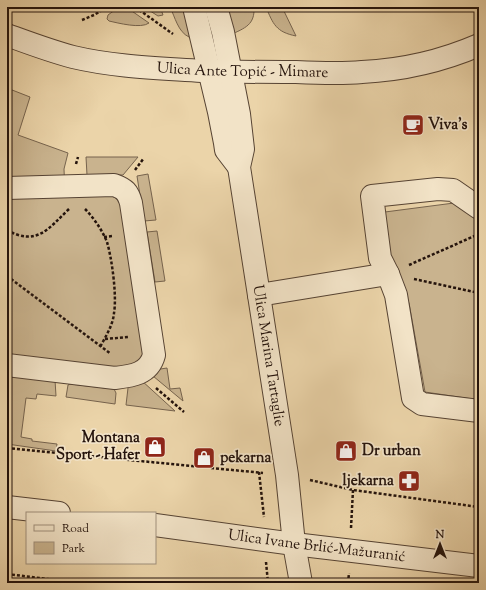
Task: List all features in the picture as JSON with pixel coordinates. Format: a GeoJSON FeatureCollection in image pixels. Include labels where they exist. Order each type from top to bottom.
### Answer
{"type":"FeatureCollection","features":[{"type":"Feature","properties":{"kind":"street","name":"Ulica Marina Tartaglie"},"geometry":{"type":"LineString","coordinates":[[194,7],[210,71],[226,150],[239,167]]}},
{"type":"Feature","properties":{"kind":"street","name":"Ulica Marina Tartaglie"},"geometry":{"type":"LineString","coordinates":[[216,7],[224,32],[239,114],[243,149],[239,167],[287,475],[294,544],[301,583]]}},
{"type":"Feature","properties":{"kind":"street","name":"Ulica Ante Topić - Mimare"},"geometry":{"type":"LineString","coordinates":[[7,35],[39,47],[73,57],[108,64],[232,72],[375,71],[427,63],[457,54],[479,45]]}},
{"type":"Feature","properties":{"kind":"street"},"geometry":{"type":"LineString","coordinates":[[7,188],[114,185],[121,188],[128,194],[131,203],[154,354],[152,361],[146,370],[132,376],[115,378],[7,365]]}},
{"type":"Feature","properties":{"kind":"street"},"geometry":{"type":"LineString","coordinates":[[479,208],[453,190],[438,189],[372,196],[380,258],[396,295],[413,398],[422,404],[479,411]]}},
{"type":"Feature","properties":{"kind":"street"},"geometry":{"type":"LineString","coordinates":[[259,296],[388,274]]}},
{"type":"Feature","properties":{"kind":"street"},"geometry":{"type":"LineString","coordinates":[[7,507],[50,512]]}},
{"type":"Feature","properties":{"kind":"street","name":"Ulica Ivane Brlić-Mažuranić"},"geometry":{"type":"LineString","coordinates":[[156,525],[294,544],[479,566]]}},
{"type":"Feature","properties":{"kind":"path"},"geometry":{"type":"LineString","coordinates":[[82,20],[107,7]]}},
{"type":"Feature","properties":{"kind":"path"},"geometry":{"type":"LineString","coordinates":[[135,7],[173,34]]}},
{"type":"Feature","properties":{"kind":"path"},"geometry":{"type":"LineString","coordinates":[[7,230],[21,236],[38,235],[46,232],[68,210],[74,207]]}},
{"type":"Feature","properties":{"kind":"path"},"geometry":{"type":"LineString","coordinates":[[81,207],[86,209],[99,228],[107,242],[110,256],[115,301],[114,313],[111,325],[100,347]]}},
{"type":"Feature","properties":{"kind":"path"},"geometry":{"type":"LineString","coordinates":[[388,274],[479,234]]}},
{"type":"Feature","properties":{"kind":"path"},"geometry":{"type":"LineString","coordinates":[[388,274],[479,293]]}},
{"type":"Feature","properties":{"kind":"path"},"geometry":{"type":"LineString","coordinates":[[7,276],[100,347],[140,373],[184,412]]}},
{"type":"Feature","properties":{"kind":"path"},"geometry":{"type":"LineString","coordinates":[[7,448],[259,472],[264,507]]}},
{"type":"Feature","properties":{"kind":"path"},"geometry":{"type":"LineString","coordinates":[[311,481],[353,490],[479,507]]}},
{"type":"Feature","properties":{"kind":"path"},"geometry":{"type":"LineString","coordinates":[[352,523],[353,490]]}},
{"type":"Feature","properties":{"kind":"path"},"geometry":{"type":"LineString","coordinates":[[266,557],[268,583]]}},
{"type":"Feature","properties":{"kind":"path"},"geometry":{"type":"LineString","coordinates":[[7,574],[79,583]]}},
{"type":"Feature","properties":{"kind":"green space"},"geometry":{"type":"Polygon","coordinates":[[[119,7],[126,7],[149,23],[141,26],[135,26],[109,21],[107,19],[108,15],[119,7]]]}},
{"type":"Feature","properties":{"kind":"green space"},"geometry":{"type":"Polygon","coordinates":[[[144,7],[160,7],[163,15],[158,16],[144,7]]]}},
{"type":"Feature","properties":{"kind":"green space"},"geometry":{"type":"Polygon","coordinates":[[[170,7],[184,7],[190,32],[189,37],[179,28],[170,7]]]}},
{"type":"Feature","properties":{"kind":"green space"},"geometry":{"type":"Polygon","coordinates":[[[223,7],[254,7],[253,18],[244,28],[230,35],[223,7]]]}},
{"type":"Feature","properties":{"kind":"green space"},"geometry":{"type":"Polygon","coordinates":[[[266,7],[282,7],[296,36],[280,30],[273,23],[266,7]]]}},
{"type":"Feature","properties":{"kind":"green space"},"geometry":{"type":"Polygon","coordinates":[[[7,88],[30,97],[18,135],[68,153],[64,169],[65,194],[108,194],[116,198],[121,206],[144,353],[141,360],[125,369],[7,356],[7,88]]]}},
{"type":"Feature","properties":{"kind":"green space"},"geometry":{"type":"Polygon","coordinates":[[[86,157],[138,157],[123,175],[87,175],[86,157]]]}},
{"type":"Feature","properties":{"kind":"green space"},"geometry":{"type":"Polygon","coordinates":[[[148,174],[156,220],[144,221],[137,176],[148,174]]]}},
{"type":"Feature","properties":{"kind":"green space"},"geometry":{"type":"Polygon","coordinates":[[[454,203],[479,221],[479,400],[425,392],[409,303],[380,258],[385,212],[454,203]]]}},
{"type":"Feature","properties":{"kind":"green space"},"geometry":{"type":"Polygon","coordinates":[[[157,231],[165,281],[155,282],[147,232],[157,231]]]}},
{"type":"Feature","properties":{"kind":"green space"},"geometry":{"type":"Polygon","coordinates":[[[167,368],[170,389],[180,388],[183,401],[153,376],[154,370],[167,368]]]}},
{"type":"Feature","properties":{"kind":"green space"},"geometry":{"type":"Polygon","coordinates":[[[7,372],[55,380],[56,396],[37,394],[36,399],[26,398],[21,437],[32,439],[32,441],[57,444],[56,451],[7,444],[7,372]]]}},
{"type":"Feature","properties":{"kind":"green space"},"geometry":{"type":"Polygon","coordinates":[[[141,380],[175,411],[126,405],[130,381],[141,380]]]}},
{"type":"Feature","properties":{"kind":"green space"},"geometry":{"type":"Polygon","coordinates":[[[68,385],[114,389],[116,393],[115,404],[66,397],[68,385]]]}},
{"type":"Feature","properties":{"kind":"green space"},"geometry":{"type":"Polygon","coordinates":[[[7,579],[39,583],[7,583],[7,579]]]}},
{"type":"Feature","properties":{"kind":"place","name":"Viva's"},"geometry":{"type":"Point","coordinates":[413,125]}},
{"type":"Feature","properties":{"kind":"place","name":"Montana Sport - Hafer"},"geometry":{"type":"Point","coordinates":[155,447]}},
{"type":"Feature","properties":{"kind":"place","name":"Dr urban"},"geometry":{"type":"Point","coordinates":[346,451]}},
{"type":"Feature","properties":{"kind":"place","name":"pekarna"},"geometry":{"type":"Point","coordinates":[204,458]}},
{"type":"Feature","properties":{"kind":"place","name":"ljekarna"},"geometry":{"type":"Point","coordinates":[409,481]}}]}
